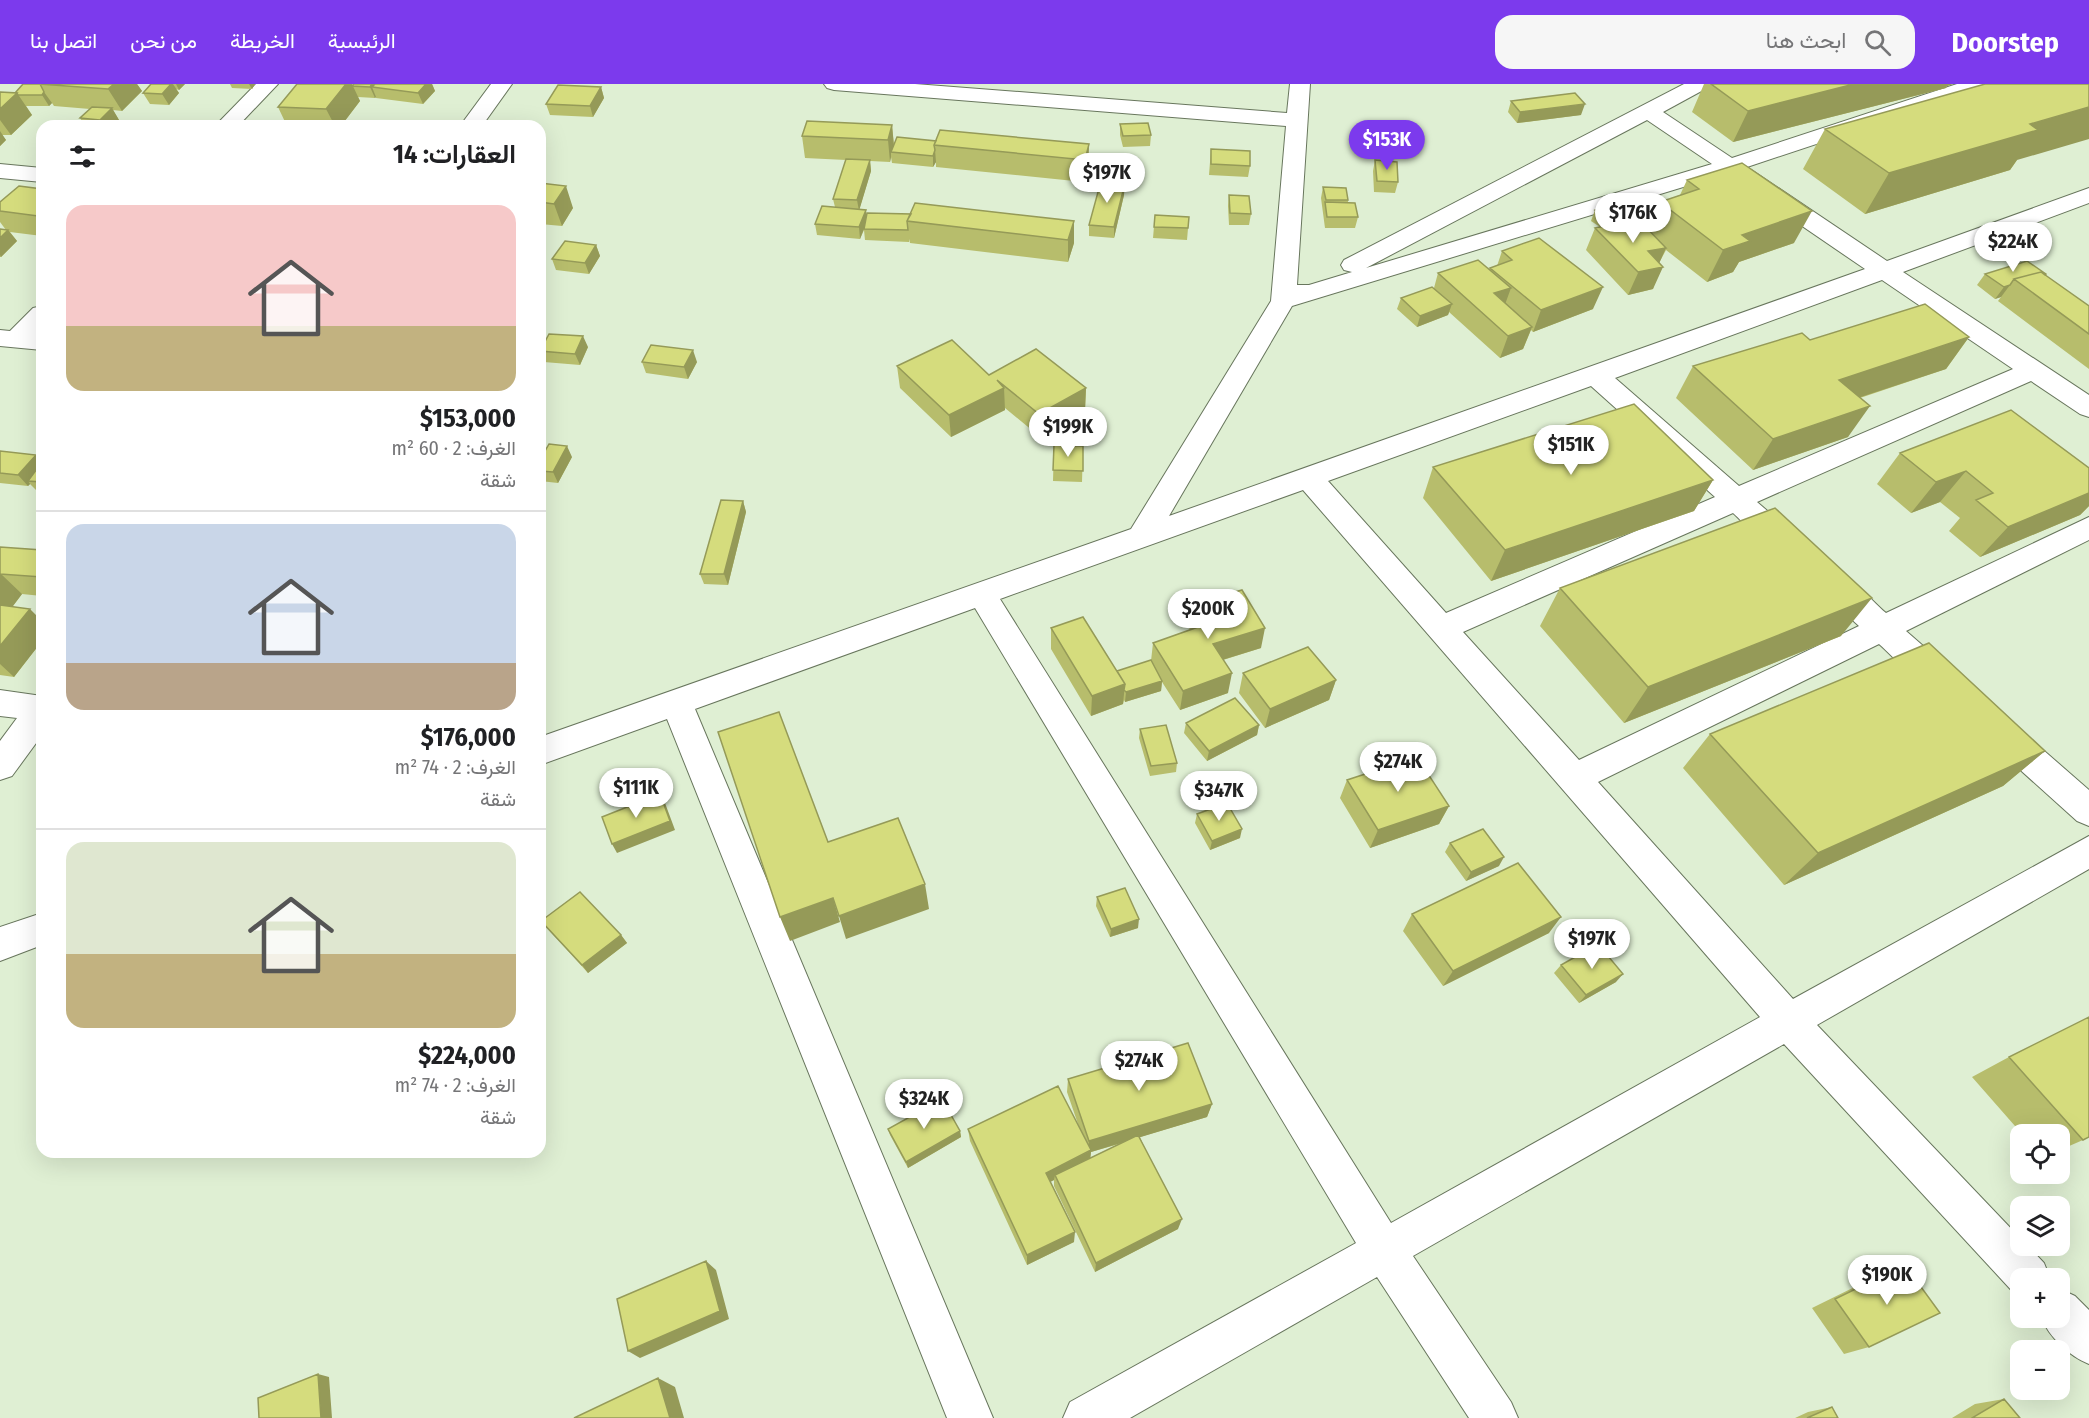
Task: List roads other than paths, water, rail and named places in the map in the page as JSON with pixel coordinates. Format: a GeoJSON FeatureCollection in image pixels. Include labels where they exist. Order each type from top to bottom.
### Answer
{"type":"FeatureCollection","features":[{"type":"Feature","properties":{"kind":"street"},"geometry":{"type":"LineString","coordinates":[[232,120],[268,84]]}},
{"type":"Feature","properties":{"kind":"street"},"geometry":{"type":"LineString","coordinates":[[475,120],[502,84]]}},
{"type":"Feature","properties":{"kind":"street"},"geometry":{"type":"LineString","coordinates":[[834,84],[1297,120]]}},
{"type":"Feature","properties":{"kind":"street"},"geometry":{"type":"LineString","coordinates":[[1142,536],[1283,301],[1300,84]]}},
{"type":"Feature","properties":{"kind":"street"},"geometry":{"type":"LineString","coordinates":[[1283,301],[1700,84]]}},
{"type":"Feature","properties":{"kind":"street"},"geometry":{"type":"LineString","coordinates":[[1283,301],[1729,166],[1978,84]]}},
{"type":"Feature","properties":{"kind":"street"},"geometry":{"type":"LineString","coordinates":[[1648,111],[2089,408]]}},
{"type":"Feature","properties":{"kind":"street"},"geometry":{"type":"LineString","coordinates":[[0,171],[36,174]]}},
{"type":"Feature","properties":{"kind":"street"},"geometry":{"type":"LineString","coordinates":[[546,749],[1595,375],[2089,195]]}},
{"type":"Feature","properties":{"kind":"street"},"geometry":{"type":"LineString","coordinates":[[20,340],[36,321]]}},
{"type":"Feature","properties":{"kind":"street"},"geometry":{"type":"LineString","coordinates":[[1441,628],[2033,370]]}},
{"type":"Feature","properties":{"kind":"street"},"geometry":{"type":"LineString","coordinates":[[1595,375],[2089,811]]}},
{"type":"Feature","properties":{"kind":"street"},"geometry":{"type":"LineString","coordinates":[[1308,477],[1787,1020],[2020,1268]]}},
{"type":"Feature","properties":{"kind":"street"},"geometry":{"type":"LineString","coordinates":[[1574,778],[2089,528]]}},
{"type":"Feature","properties":{"kind":"street"},"geometry":{"type":"LineString","coordinates":[[981,593],[1384,1250],[1495,1418]]}},
{"type":"Feature","properties":{"kind":"street"},"geometry":{"type":"LineString","coordinates":[[676,702],[970,1418]]}},
{"type":"Feature","properties":{"kind":"street"},"geometry":{"type":"LineString","coordinates":[[0,703],[36,708]]}},
{"type":"Feature","properties":{"kind":"street"},"geometry":{"type":"LineString","coordinates":[[0,766],[36,717]]}},
{"type":"Feature","properties":{"kind":"street"},"geometry":{"type":"LineString","coordinates":[[1086,1418],[2089,851]]}},
{"type":"Feature","properties":{"kind":"street"},"geometry":{"type":"LineString","coordinates":[[0,944],[36,931]]}},
{"type":"Feature","properties":{"kind":"street"},"geometry":{"type":"LineString","coordinates":[[2070,1322],[2089,1342]]}}]}
